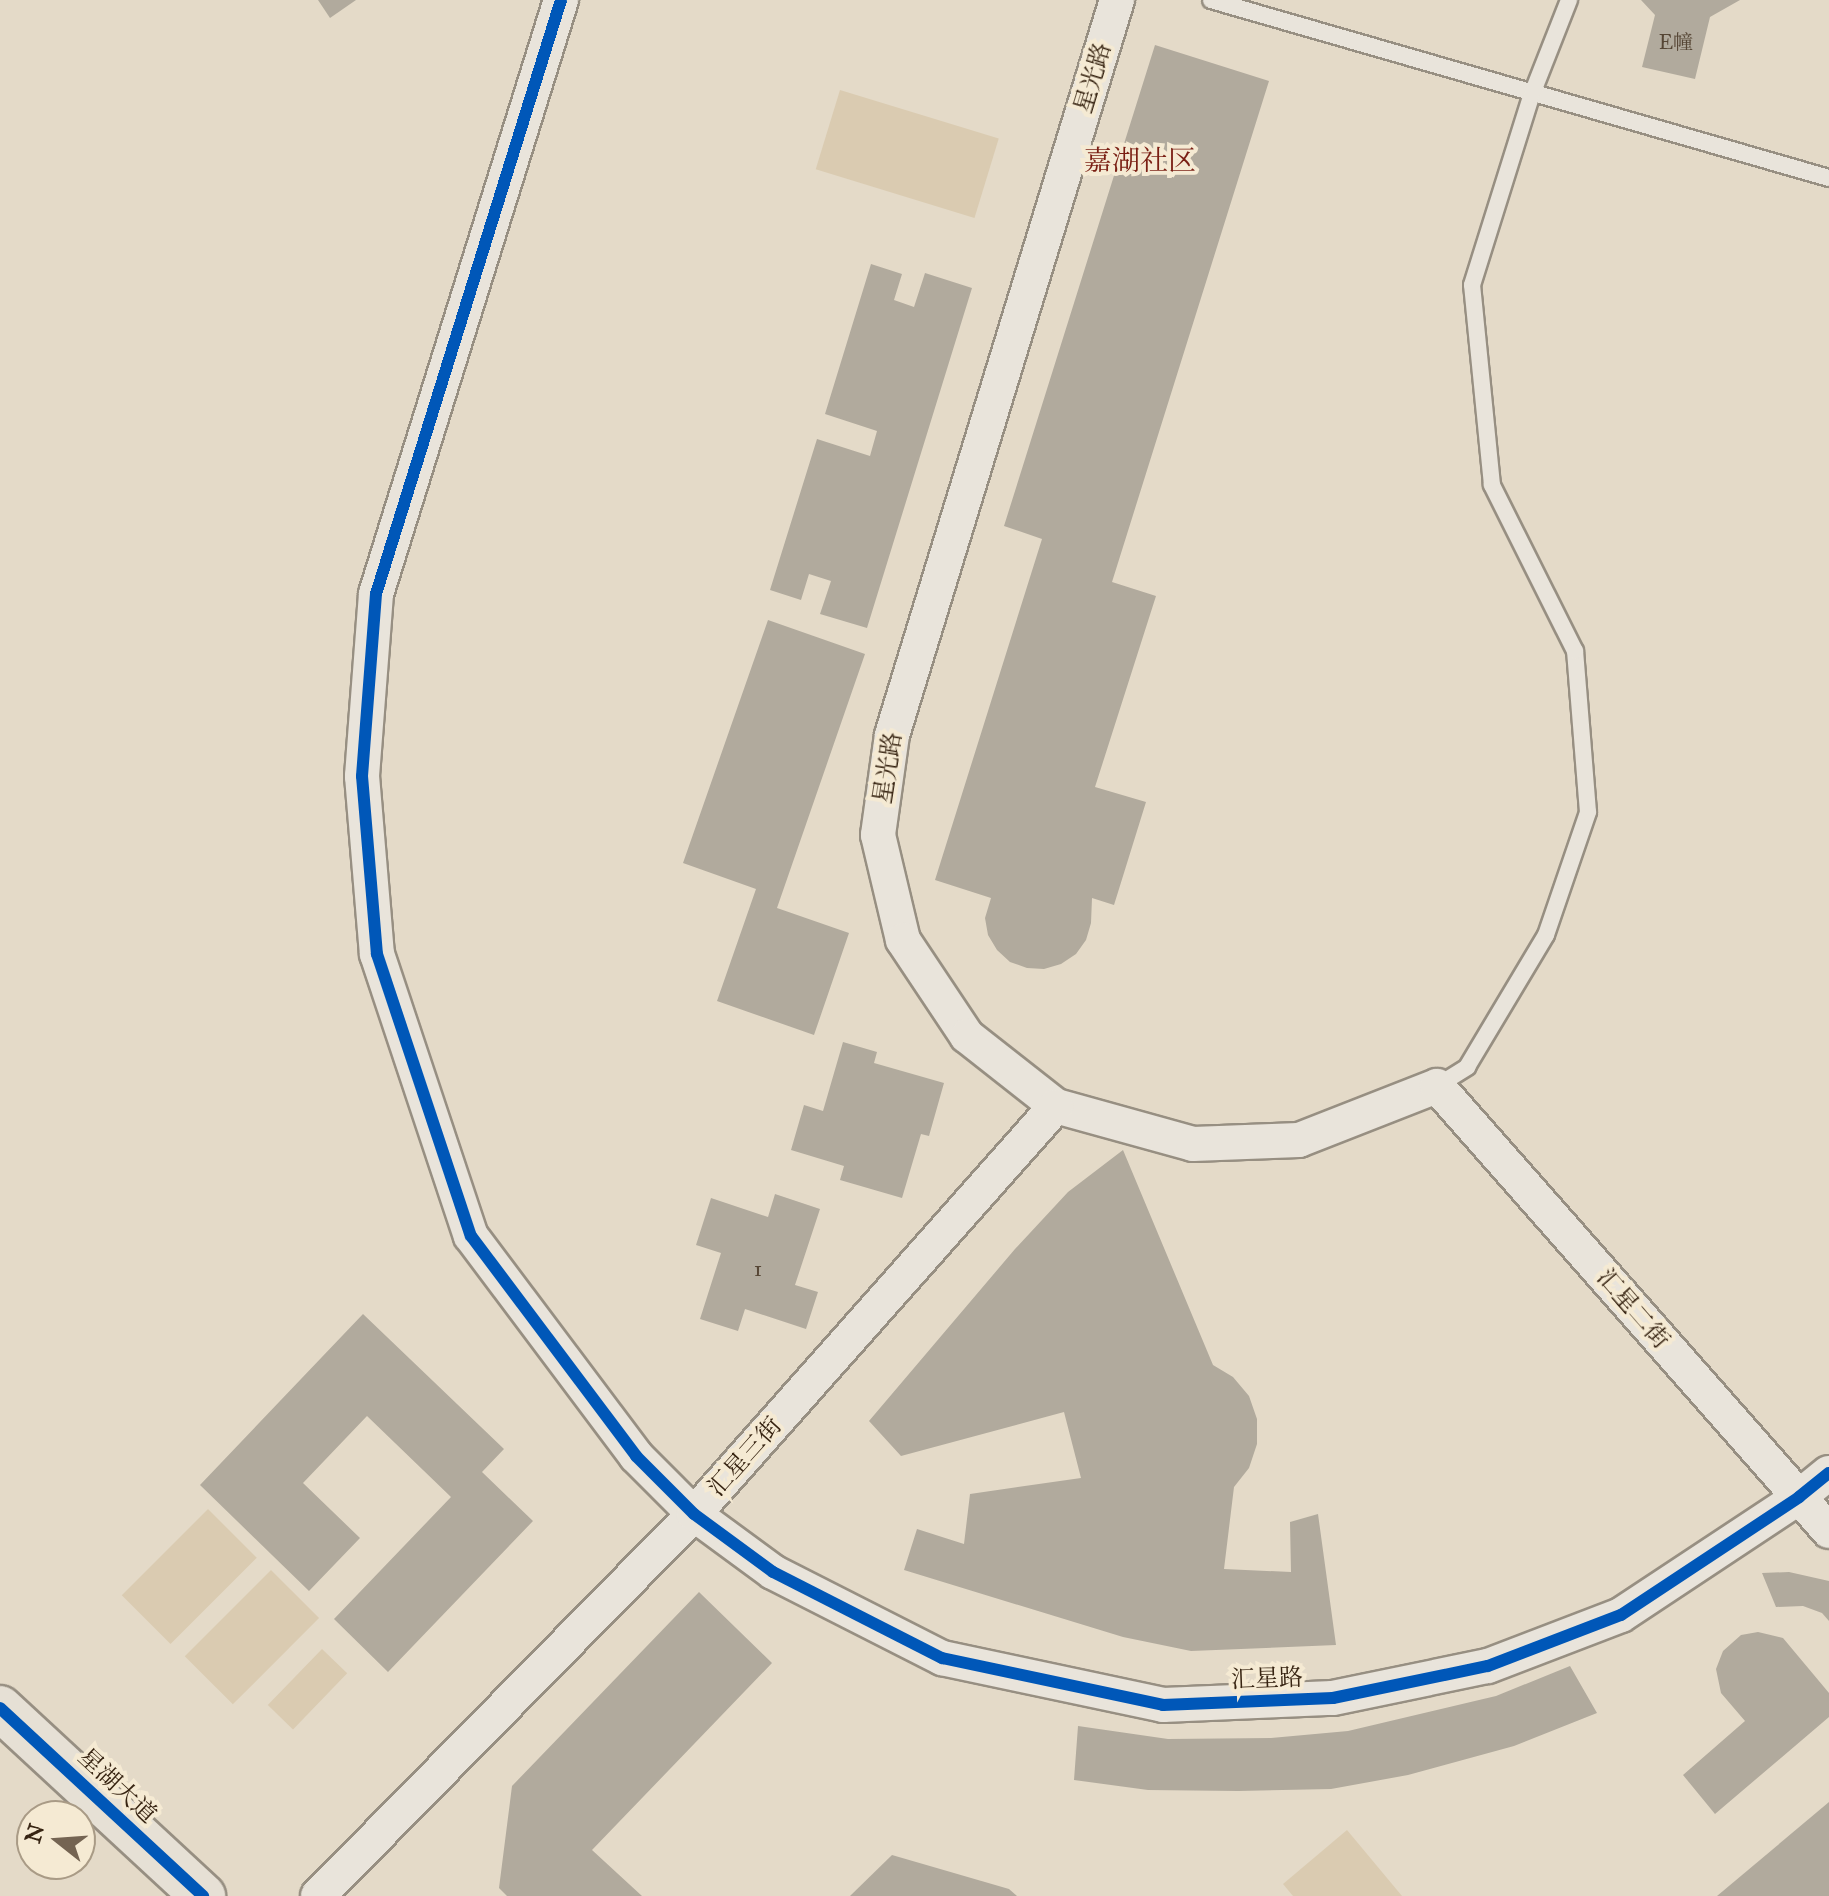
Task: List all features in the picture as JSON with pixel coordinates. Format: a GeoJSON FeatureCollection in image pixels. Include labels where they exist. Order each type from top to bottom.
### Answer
{"type":"FeatureCollection","features":[{"type":"Feature","properties":{"kind":"main road","name":"星湖大道"},"geometry":{"type":"LineString","coordinates":[[0,1708],[203,1896]]}},
{"type":"Feature","properties":{"kind":"street","name":"汇星路"},"geometry":{"type":"LineString","coordinates":[[561,0],[376,594],[362,776],[377,954],[471,1236],[636,1456],[694,1514],[773,1572],[942,1658],[1163,1705],[1333,1698],[1488,1666],[1621,1615],[1799,1497],[1829,1473]]}},
{"type":"Feature","properties":{"kind":"street","name":"星光路"},"geometry":{"type":"LineString","coordinates":[[1117,0],[892,735],[878,835],[903,940],[967,1036],[1056,1106],[1193,1144],[1299,1140],[1437,1086]]}},
{"type":"Feature","properties":{"kind":"street","name":"汇星二街"},"geometry":{"type":"LineString","coordinates":[[1437,1086],[1829,1531]]}},
{"type":"Feature","properties":{"kind":"street","name":"汇星三街"},"geometry":{"type":"LineString","coordinates":[[318,1896],[694,1514],[1056,1106]]}},
{"type":"Feature","properties":{"kind":"lane"},"geometry":{"type":"LineString","coordinates":[[1211,0],[1829,178]]}},
{"type":"Feature","properties":{"kind":"lane"},"geometry":{"type":"LineString","coordinates":[[1437,1086],[1467,1067],[1546,935],[1588,812],[1575,651],[1492,485],[1472,285],[1532,94],[1569,0]]}},
{"type":"Feature","properties":{"kind":"shaded area"},"geometry":{"type":"Polygon","coordinates":[[[840,90],[999,139],[974,218],[816,169],[840,90]]]}},
{"type":"Feature","properties":{"kind":"shaded area"},"geometry":{"type":"Polygon","coordinates":[[[208,1509],[257,1558],[171,1644],[122,1595],[208,1509]]]}},
{"type":"Feature","properties":{"kind":"shaded area"},"geometry":{"type":"Polygon","coordinates":[[[271,1570],[319,1618],[233,1704],[185,1656],[271,1570]]]}},
{"type":"Feature","properties":{"kind":"shaded area"},"geometry":{"type":"Polygon","coordinates":[[[322,1649],[347,1673],[293,1729],[268,1705],[322,1649]]]}},
{"type":"Feature","properties":{"kind":"shaded area"},"geometry":{"type":"Polygon","coordinates":[[[1347,1830],[1402,1896],[1293,1896],[1283,1884],[1347,1830]]]}},
{"type":"Feature","properties":{"kind":"building"},"geometry":{"type":"Polygon","coordinates":[[[318,0],[356,0],[330,18],[318,0]]]}},
{"type":"Feature","properties":{"kind":"building"},"geometry":{"type":"Polygon","coordinates":[[[1641,0],[1740,0],[1710,17],[1695,79],[1642,67],[1655,15],[1641,0]]]}},
{"type":"Feature","properties":{"kind":"building"},"geometry":{"type":"Polygon","coordinates":[[[1155,45],[1269,81],[1112,582],[1156,596],[1095,787],[1146,802],[1114,905],[1092,898],[1091,923],[1086,940],[1076,954],[1061,964],[1044,969],[1027,968],[1010,962],[997,950],[988,935],[985,918],[991,898],[935,880],[1042,539],[1004,526],[1155,45]]]}},
{"type":"Feature","properties":{"kind":"building"},"geometry":{"type":"Polygon","coordinates":[[[871,264],[902,274],[894,300],[914,307],[925,273],[972,288],[867,628],[820,614],[831,581],[809,574],[801,600],[770,590],[817,439],[870,456],[877,431],[825,414],[871,264]]]}},
{"type":"Feature","properties":{"kind":"building"},"geometry":{"type":"Polygon","coordinates":[[[768,620],[865,654],[777,908],[849,933],[814,1035],[717,1001],[756,889],[683,863],[768,620]]]}},
{"type":"Feature","properties":{"kind":"building"},"geometry":{"type":"Polygon","coordinates":[[[843,1042],[877,1052],[874,1063],[944,1083],[929,1136],[921,1134],[902,1198],[840,1180],[844,1166],[791,1150],[804,1105],[823,1111],[843,1042]]]}},
{"type":"Feature","properties":{"kind":"building"},"geometry":{"type":"Polygon","coordinates":[[[1123,1150],[1213,1365],[1233,1377],[1249,1396],[1257,1419],[1257,1444],[1249,1468],[1234,1487],[1224,1569],[1291,1572],[1290,1522],[1318,1514],[1336,1645],[1191,1651],[1123,1637],[904,1570],[917,1529],[964,1544],[970,1494],[1081,1478],[1064,1412],[901,1456],[869,1421],[1015,1249],[1068,1192],[1123,1150]]]}},
{"type":"Feature","properties":{"kind":"building"},"geometry":{"type":"Polygon","coordinates":[[[775,1194],[820,1209],[795,1285],[818,1292],[806,1329],[745,1309],[738,1331],[700,1319],[721,1253],[696,1245],[711,1198],[768,1217],[775,1194]]]}},
{"type":"Feature","properties":{"kind":"building"},"geometry":{"type":"Polygon","coordinates":[[[363,1314],[504,1449],[482,1472],[533,1521],[388,1672],[334,1619],[451,1497],[367,1416],[303,1483],[360,1538],[309,1591],[200,1485],[363,1314]]]}},
{"type":"Feature","properties":{"kind":"building"},"geometry":{"type":"Polygon","coordinates":[[[1789,1572],[1829,1581],[1829,1621],[1822,1613],[1803,1606],[1776,1607],[1762,1573],[1789,1572]]]}},
{"type":"Feature","properties":{"kind":"building"},"geometry":{"type":"Polygon","coordinates":[[[699,1592],[772,1663],[592,1850],[642,1896],[507,1896],[499,1888],[512,1786],[699,1592]]]}},
{"type":"Feature","properties":{"kind":"building"},"geometry":{"type":"Polygon","coordinates":[[[1758,1632],[1783,1638],[1829,1693],[1829,1717],[1715,1814],[1683,1775],[1745,1721],[1721,1693],[1716,1669],[1723,1651],[1741,1635],[1758,1632]]]}},
{"type":"Feature","properties":{"kind":"building"},"geometry":{"type":"Polygon","coordinates":[[[1570,1666],[1597,1713],[1514,1746],[1408,1775],[1331,1789],[1238,1791],[1148,1790],[1074,1780],[1078,1726],[1168,1739],[1271,1738],[1348,1731],[1496,1696],[1570,1666]]]}},
{"type":"Feature","properties":{"kind":"building"},"geometry":{"type":"Polygon","coordinates":[[[1829,1802],[1829,1896],[1717,1896],[1829,1802]]]}},
{"type":"Feature","properties":{"kind":"building"},"geometry":{"type":"Polygon","coordinates":[[[892,1855],[1009,1889],[1017,1896],[850,1896],[892,1855]]]}},
{"type":"Feature","properties":{"kind":"cycle path"},"geometry":{"type":"LineString","coordinates":[[561,0],[376,594],[362,776],[377,954],[471,1236],[636,1456],[694,1514],[773,1572],[942,1658],[1163,1705],[1333,1698],[1488,1666],[1621,1615],[1799,1497],[1829,1473]]}},
{"type":"Feature","properties":{"kind":"cycle path"},"geometry":{"type":"LineString","coordinates":[[0,1708],[203,1896]]}},
{"type":"Feature","properties":{"kind":"district","name":"嘉湖社区"},"geometry":{"type":"Point","coordinates":[1140,161]}}]}
